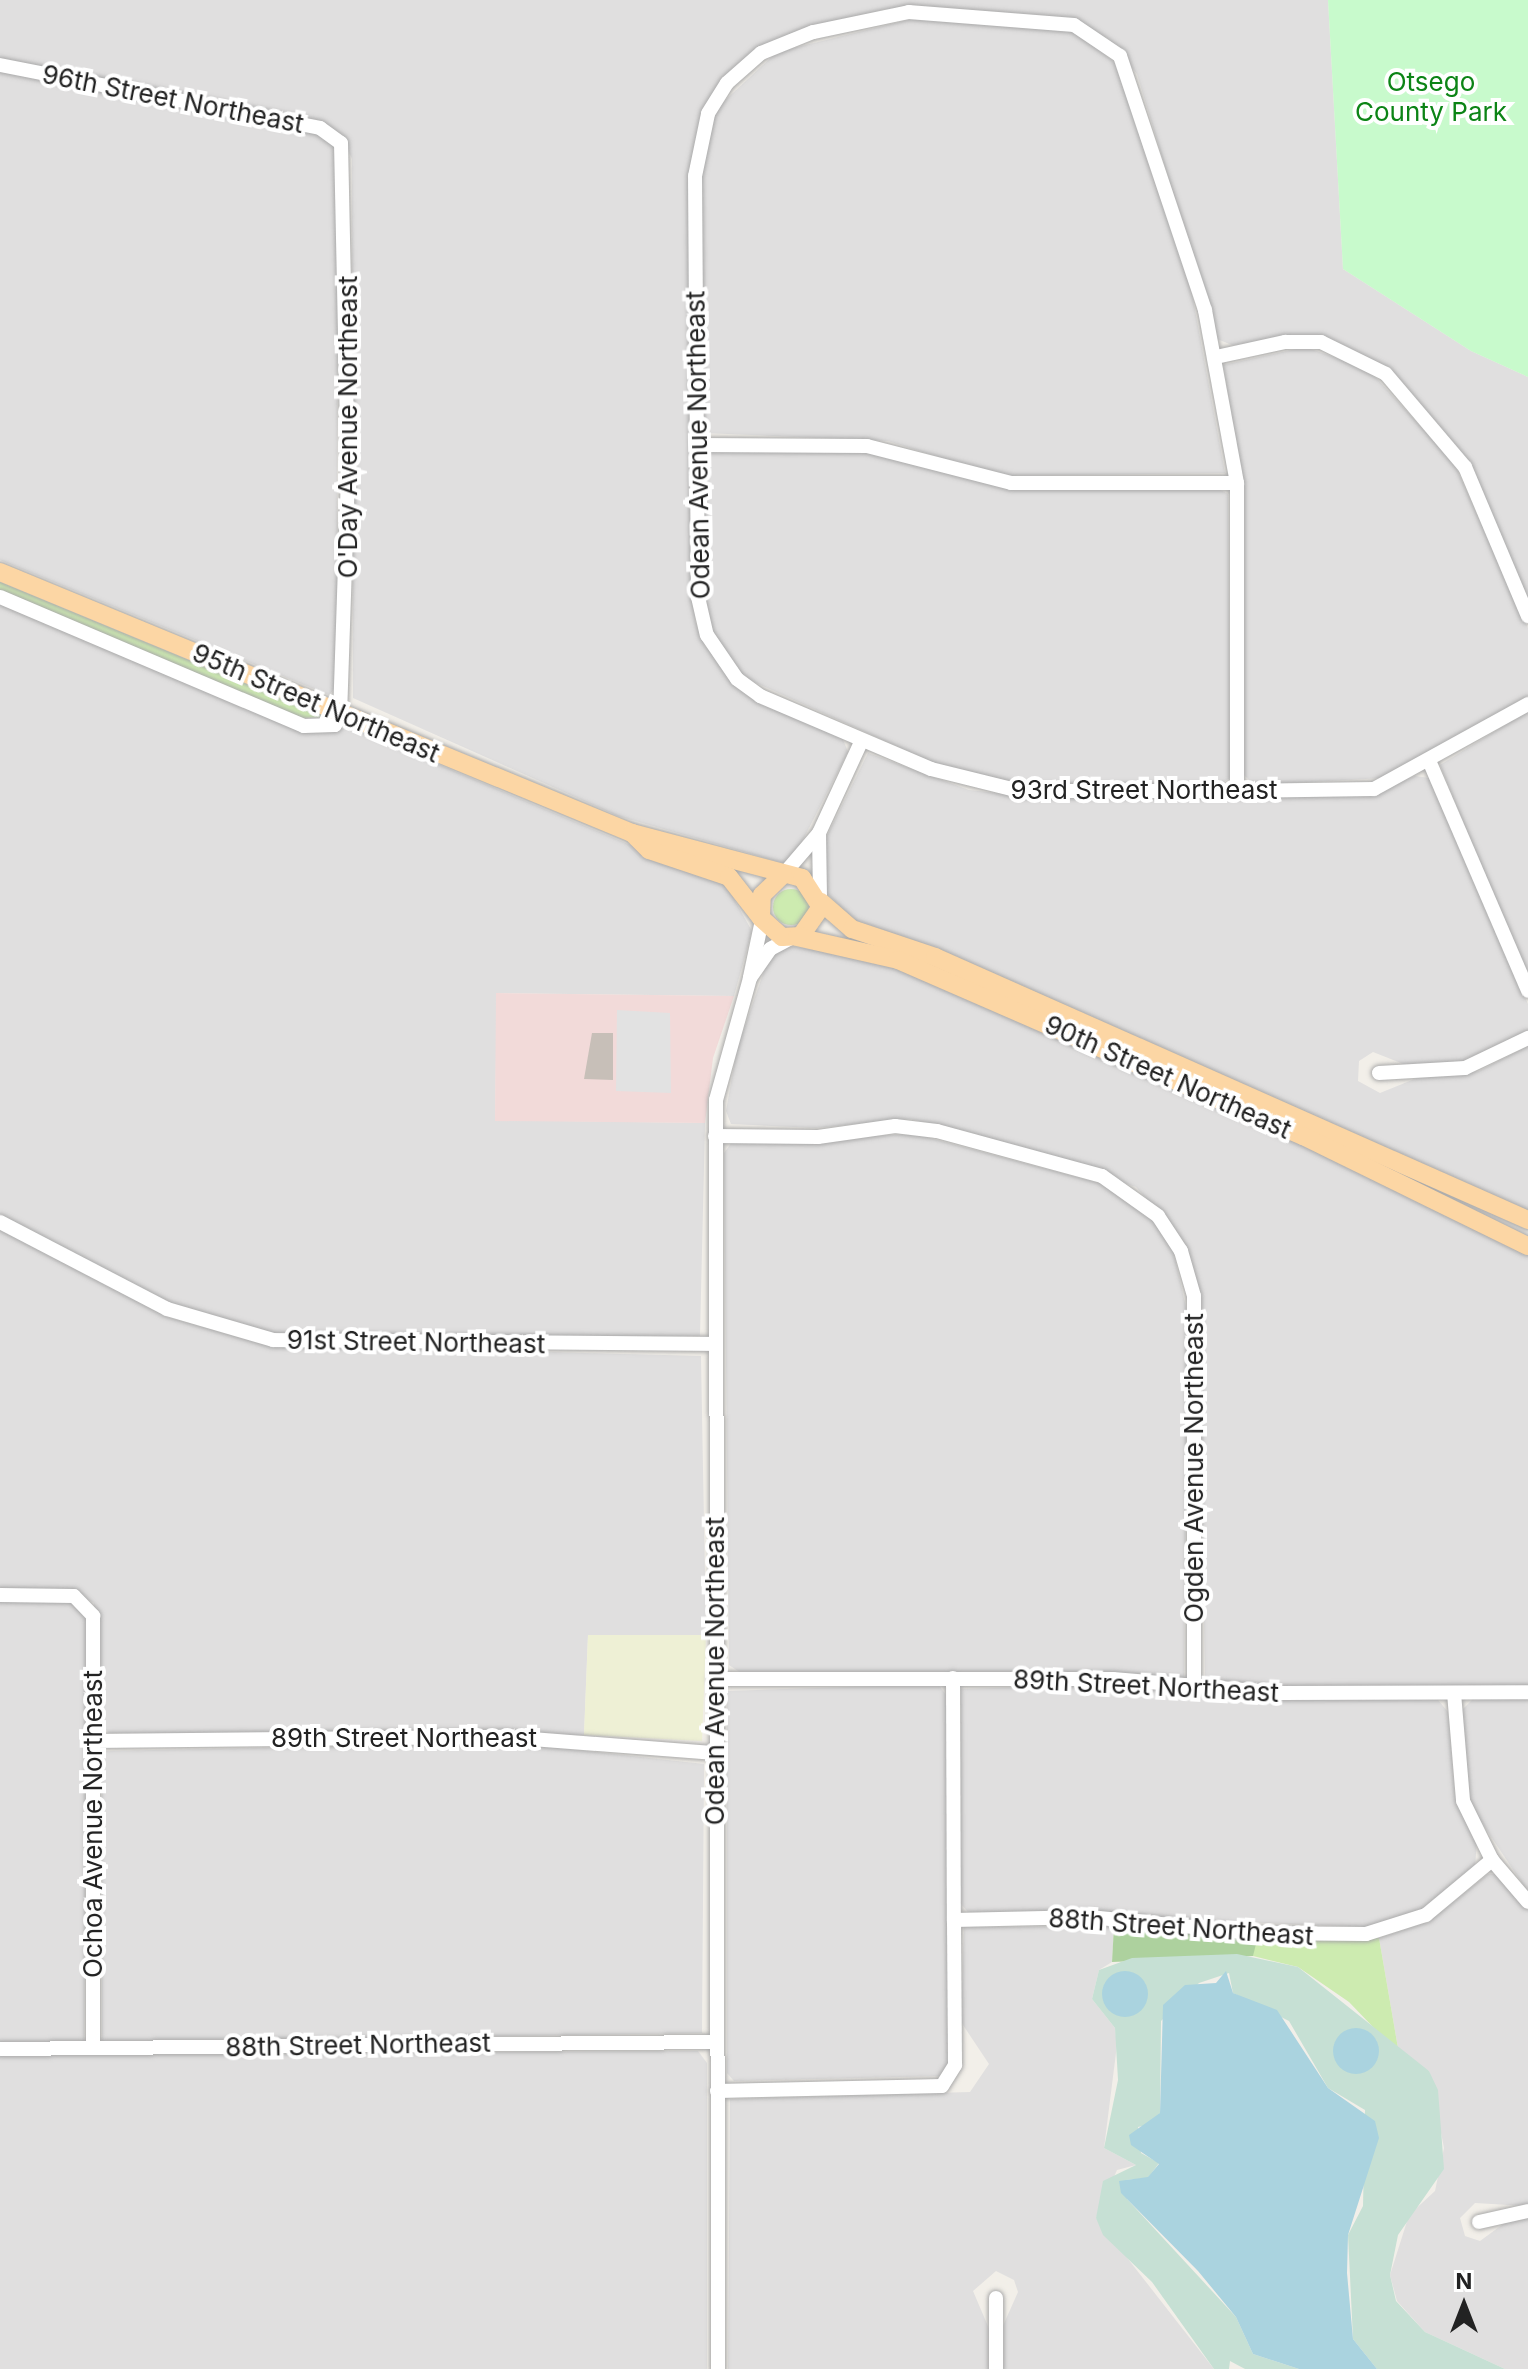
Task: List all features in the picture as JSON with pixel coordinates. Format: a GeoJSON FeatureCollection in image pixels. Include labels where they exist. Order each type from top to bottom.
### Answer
{"type":"FeatureCollection","features":[{"type":"Feature","properties":{"kind":"main road","name":"95th Street Northeast"},"geometry":{"type":"LineString","coordinates":[[0,572],[632,833]]}},
{"type":"Feature","properties":{"kind":"main road"},"geometry":{"type":"LineString","coordinates":[[632,833],[810,883],[820,900],[816,925],[795,937],[761,919],[729,877],[649,850],[632,833]]}},
{"type":"Feature","properties":{"kind":"main road"},"geometry":{"type":"LineString","coordinates":[[761,919],[762,895],[783,875]]}},
{"type":"Feature","properties":{"kind":"main road","name":"90th Street Northeast"},"geometry":{"type":"LineString","coordinates":[[820,900],[852,929],[935,957],[1528,1220]]}},
{"type":"Feature","properties":{"kind":"main road","name":"90th Street Northeast"},"geometry":{"type":"LineString","coordinates":[[795,937],[898,960],[1303,1136],[1528,1246]]}},
{"type":"Feature","properties":{"kind":"street","name":"Odean Avenue Northeast"},"geometry":{"type":"LineString","coordinates":[[862,740],[760,696],[715,651],[698,597],[697,152],[708,114],[742,68],[813,32],[909,12],[1054,21],[1113,48],[1129,71],[1216,357]]}},
{"type":"Feature","properties":{"kind":"street","name":"96th Street Northeast"},"geometry":{"type":"LineString","coordinates":[[0,65],[320,128],[341,143]]}},
{"type":"Feature","properties":{"kind":"street","name":"O'Day Avenue Northeast"},"geometry":{"type":"LineString","coordinates":[[340,712],[348,632],[348,375],[341,143]]}},
{"type":"Feature","properties":{"kind":"street"},"geometry":{"type":"LineString","coordinates":[[1237,791],[1237,483],[1216,357],[1301,340],[1357,355],[1450,442],[1528,616]]}},
{"type":"Feature","properties":{"kind":"street"},"geometry":{"type":"LineString","coordinates":[[697,445],[867,446],[1011,483],[1237,483]]}},
{"type":"Feature","properties":{"kind":"street"},"geometry":{"type":"LineString","coordinates":[[0,597],[304,726],[335,725],[340,712]]}},
{"type":"Feature","properties":{"kind":"street","name":"93rd Street Northeast"},"geometry":{"type":"LineString","coordinates":[[862,740],[966,782],[1013,790],[1374,789],[1430,763],[1528,704]]}},
{"type":"Feature","properties":{"kind":"street"},"geometry":{"type":"LineString","coordinates":[[783,875],[819,833],[862,740]]}},
{"type":"Feature","properties":{"kind":"street"},"geometry":{"type":"LineString","coordinates":[[1430,763],[1528,991]]}},
{"type":"Feature","properties":{"kind":"street"},"geometry":{"type":"LineString","coordinates":[[819,833],[820,900]]}},
{"type":"Feature","properties":{"kind":"street","name":"Odean Avenue Northeast"},"geometry":{"type":"LineString","coordinates":[[718,2369],[715,1136],[723,1059],[750,978],[761,919]]}},
{"type":"Feature","properties":{"kind":"street","name":"Odean Avenue Northeast"},"geometry":{"type":"LineString","coordinates":[[750,978],[770,949],[795,937]]}},
{"type":"Feature","properties":{"kind":"street"},"geometry":{"type":"LineString","coordinates":[[1379,1073],[1465,1068],[1528,1038]]}},
{"type":"Feature","properties":{"kind":"street","name":"Ogden Avenue Northeast"},"geometry":{"type":"LineString","coordinates":[[715,1136],[818,1137],[895,1126],[946,1133],[1120,1184],[1158,1216],[1181,1251],[1194,1296],[1194,1686]]}},
{"type":"Feature","properties":{"kind":"street","name":"91st Street Northeast"},"geometry":{"type":"LineString","coordinates":[[0,1222],[167,1309],[273,1340],[715,1344]]}},
{"type":"Feature","properties":{"kind":"street","name":"Ochoa Avenue Northeast"},"geometry":{"type":"LineString","coordinates":[[0,1595],[64,1594],[86,1603],[93,1616],[93,2048]]}},
{"type":"Feature","properties":{"kind":"street"},"geometry":{"type":"LineString","coordinates":[[717,2091],[942,2086],[955,2065],[953,1678]]}},
{"type":"Feature","properties":{"kind":"street","name":"89th Street Northeast"},"geometry":{"type":"LineString","coordinates":[[715,1679],[953,1678],[1454,1693],[1528,1692]]}},
{"type":"Feature","properties":{"kind":"street"},"geometry":{"type":"LineString","coordinates":[[1454,1693],[1456,1774],[1492,1860],[1528,1902]]}},
{"type":"Feature","properties":{"kind":"street","name":"89th Street Northeast"},"geometry":{"type":"LineString","coordinates":[[92,1741],[520,1737],[715,1753]]}},
{"type":"Feature","properties":{"kind":"street","name":"88th Street Northeast"},"geometry":{"type":"LineString","coordinates":[[954,1920],[1089,1917],[1256,1933],[1366,1934],[1426,1915],[1492,1860]]}},
{"type":"Feature","properties":{"kind":"street","name":"88th Street Northeast"},"geometry":{"type":"LineString","coordinates":[[0,2049],[716,2042]]}},
{"type":"Feature","properties":{"kind":"street"},"geometry":{"type":"LineString","coordinates":[[1479,2222],[1528,2211]]}},
{"type":"Feature","properties":{"kind":"street"},"geometry":{"type":"LineString","coordinates":[[996,2298],[996,2369]]}},
{"type":"Feature","properties":{"kind":"shaded area"},"geometry":{"type":"Polygon","coordinates":[[[0,0],[1328,0],[1343,269],[1471,351],[1528,377],[1528,602],[1467,461],[1382,365],[1328,340],[1232,345],[1217,339],[1137,74],[1109,39],[1061,17],[885,9],[789,35],[712,96],[688,176],[695,621],[705,646],[745,691],[842,737],[848,752],[790,865],[618,816],[353,698],[352,159],[340,134],[0,61],[0,0]]]}},
{"type":"Feature","properties":{"kind":"shaded area"},"geometry":{"type":"Polygon","coordinates":[[[916,18],[1056,27],[1077,32],[1115,63],[1190,283],[1225,473],[998,476],[888,441],[704,433],[702,149],[718,107],[777,52],[916,18]]]}},
{"type":"Feature","properties":{"kind":"shaded area"},"geometry":{"type":"Polygon","coordinates":[[[0,70],[317,133],[338,149],[337,686],[329,695],[0,560],[0,70]]]}},
{"type":"Feature","properties":{"kind":"shaded area"},"geometry":{"type":"Polygon","coordinates":[[[1305,347],[1368,369],[1454,463],[1528,628],[1528,696],[1382,778],[1254,785],[1242,773],[1240,465],[1223,365],[1305,347]]]}},
{"type":"Feature","properties":{"kind":"shaded area"},"geometry":{"type":"Polygon","coordinates":[[[846,448],[994,485],[1217,488],[1228,494],[1230,778],[1219,785],[1031,787],[954,772],[743,677],[717,643],[703,598],[702,460],[715,450],[846,448]]]}},
{"type":"Feature","properties":{"kind":"shaded area"},"geometry":{"type":"Polygon","coordinates":[[[0,603],[292,727],[320,733],[349,727],[726,885],[752,931],[734,996],[497,993],[495,1120],[705,1123],[700,1336],[337,1341],[248,1330],[160,1301],[0,1217],[0,603]]]}},
{"type":"Feature","properties":{"kind":"shaded area"},"geometry":{"type":"Polygon","coordinates":[[[1528,711],[1528,981],[1440,765],[1528,711]]]}},
{"type":"Feature","properties":{"kind":"shaded area"},"geometry":{"type":"Polygon","coordinates":[[[868,753],[969,790],[1045,798],[1359,796],[1415,776],[1429,778],[1528,1004],[1528,1033],[1460,1064],[1411,1067],[1373,1052],[1359,1061],[1358,1081],[1380,1093],[1417,1078],[1479,1071],[1528,1046],[1528,1217],[859,926],[826,892],[823,844],[868,753]]]}},
{"type":"Feature","properties":{"kind":"shaded area"},"geometry":{"type":"Polygon","coordinates":[[[788,946],[876,957],[1305,1144],[1528,1251],[1528,1687],[1253,1687],[1205,1680],[1199,1302],[1182,1239],[1136,1187],[969,1132],[910,1119],[815,1128],[731,1124],[726,1111],[737,1049],[770,954],[788,946]]]}},
{"type":"Feature","properties":{"kind":"shaded area"},"geometry":{"type":"Polygon","coordinates":[[[496,993],[734,996],[713,1058],[705,1123],[495,1121],[496,993]]]}},
{"type":"Feature","properties":{"kind":"shaded area"},"geometry":{"type":"Polygon","coordinates":[[[617,1010],[670,1013],[671,1093],[616,1091],[617,1010]]]}},
{"type":"Feature","properties":{"kind":"shaded area"},"geometry":{"type":"Polygon","coordinates":[[[914,1134],[1107,1185],[1142,1207],[1172,1245],[1187,1312],[1184,1678],[741,1673],[729,1665],[724,1153],[732,1142],[914,1134]]]}},
{"type":"Feature","properties":{"kind":"shaded area"},"geometry":{"type":"Polygon","coordinates":[[[0,1227],[167,1317],[266,1345],[701,1356],[706,1635],[588,1635],[584,1735],[109,1733],[98,1722],[94,1603],[70,1589],[0,1589],[0,1227]]]}},
{"type":"Feature","properties":{"kind":"shaded area"},"geometry":{"type":"Polygon","coordinates":[[[0,1601],[76,1603],[87,1621],[84,2042],[0,2043],[0,1601]]]}},
{"type":"Feature","properties":{"kind":"shaded area"},"geometry":{"type":"Polygon","coordinates":[[[938,1684],[947,1696],[949,2061],[943,2076],[734,2081],[727,2073],[727,1691],[938,1684]]]}},
{"type":"Feature","properties":{"kind":"shaded area"},"geometry":{"type":"Polygon","coordinates":[[[1129,1684],[1221,1697],[1438,1700],[1448,1712],[1455,1794],[1477,1842],[1475,1867],[1422,1912],[1373,1927],[968,1912],[961,1904],[961,1689],[1129,1684]]]}},
{"type":"Feature","properties":{"kind":"shaded area"},"geometry":{"type":"Polygon","coordinates":[[[1475,1697],[1528,1697],[1528,1892],[1470,1805],[1460,1712],[1475,1697]]]}},
{"type":"Feature","properties":{"kind":"shaded area"},"geometry":{"type":"Polygon","coordinates":[[[514,1743],[704,1764],[702,2033],[102,2042],[102,1751],[514,1743]]]}},
{"type":"Feature","properties":{"kind":"shaded area"},"geometry":{"type":"Polygon","coordinates":[[[1488,1874],[1499,1874],[1528,1910],[1528,2206],[1475,2203],[1460,2218],[1465,2236],[1480,2241],[1506,2222],[1528,2216],[1528,2369],[1505,2369],[1425,2332],[1397,2301],[1390,2275],[1409,2215],[1435,2191],[1444,2148],[1429,2071],[1399,2054],[1379,1938],[1428,1922],[1488,1874]]]}},
{"type":"Feature","properties":{"kind":"shaded area"},"geometry":{"type":"Polygon","coordinates":[[[1114,1926],[1112,1962],[1099,1970],[1092,1999],[1115,2028],[1117,2045],[1104,2148],[1136,2165],[1117,2170],[1096,2218],[1214,2369],[1002,2369],[1002,2328],[1018,2292],[1014,2280],[996,2271],[973,2291],[990,2331],[990,2369],[728,2369],[730,2099],[970,2092],[989,2064],[961,2022],[964,1927],[1114,1926]]]}},
{"type":"Feature","properties":{"kind":"shaded area"},"geometry":{"type":"Polygon","coordinates":[[[698,2051],[707,2063],[707,2369],[0,2369],[0,2055],[698,2051]]]}},
{"type":"Feature","properties":{"kind":"green space","name":"Otsego County Park"},"geometry":{"type":"Polygon","coordinates":[[[1328,0],[1528,0],[1528,377],[1471,351],[1343,269],[1328,0]]]}},
{"type":"Feature","properties":{"kind":"green space"},"geometry":{"type":"Polygon","coordinates":[[[0,582],[325,717],[302,718],[0,593],[0,582]]]}},
{"type":"Feature","properties":{"kind":"green space"},"geometry":{"type":"Polygon","coordinates":[[[791,889],[804,894],[809,907],[804,920],[791,925],[778,920],[773,907],[778,894],[791,889]]]}},
{"type":"Feature","properties":{"kind":"green space"},"geometry":{"type":"Polygon","coordinates":[[[588,1635],[706,1635],[702,1741],[584,1735],[588,1635]]]}},
{"type":"Feature","properties":{"kind":"green space"},"geometry":{"type":"Polygon","coordinates":[[[1114,1926],[1254,1939],[1256,1944],[1253,1956],[1112,1962],[1114,1926]]]}},
{"type":"Feature","properties":{"kind":"green space"},"geometry":{"type":"Polygon","coordinates":[[[1379,1938],[1399,2054],[1349,2002],[1298,1967],[1253,1956],[1254,1939],[1379,1938]]]}},
{"type":"Feature","properties":{"kind":"green space"},"geometry":{"type":"Polygon","coordinates":[[[1237,1954],[1298,1967],[1429,2071],[1438,2090],[1444,2169],[1398,2235],[1390,2275],[1396,2301],[1425,2332],[1505,2369],[1377,2369],[1353,2339],[1348,2235],[1363,2206],[1365,2110],[1328,2088],[1289,2021],[1233,1993],[1229,1973],[1199,1983],[1161,2021],[1160,2113],[1155,2123],[1138,2127],[1141,2153],[1159,2163],[1148,2178],[1126,2180],[1127,2199],[1236,2317],[1253,2354],[1299,2369],[1245,2369],[1230,2361],[1229,2369],[1214,2369],[1152,2282],[1103,2235],[1096,2218],[1103,2181],[1136,2165],[1104,2148],[1118,2080],[1115,2028],[1092,1999],[1099,1970],[1132,1958],[1237,1954]]]}},
{"type":"Feature","properties":{"kind":"water"},"geometry":{"type":"Polygon","coordinates":[[[1125,1971],[1141,1978],[1148,1994],[1141,2010],[1125,2017],[1109,2010],[1102,1994],[1109,1978],[1125,1971]]]}},
{"type":"Feature","properties":{"kind":"water"},"geometry":{"type":"Polygon","coordinates":[[[1226,1971],[1233,1993],[1277,2010],[1328,2088],[1375,2121],[1379,2138],[1348,2235],[1347,2273],[1353,2339],[1377,2369],[1299,2369],[1253,2354],[1236,2317],[1198,2271],[1121,2193],[1119,2181],[1148,2177],[1159,2164],[1131,2145],[1129,2135],[1160,2113],[1163,2005],[1185,1985],[1216,1983],[1226,1971]]]}},
{"type":"Feature","properties":{"kind":"water"},"geometry":{"type":"Polygon","coordinates":[[[1356,2028],[1372,2035],[1379,2051],[1372,2067],[1356,2074],[1340,2067],[1333,2051],[1340,2035],[1356,2028]]]}},
{"type":"Feature","properties":{"kind":"building"},"geometry":{"type":"Polygon","coordinates":[[[592,1033],[613,1033],[613,1080],[584,1079],[592,1033]]]}}]}
